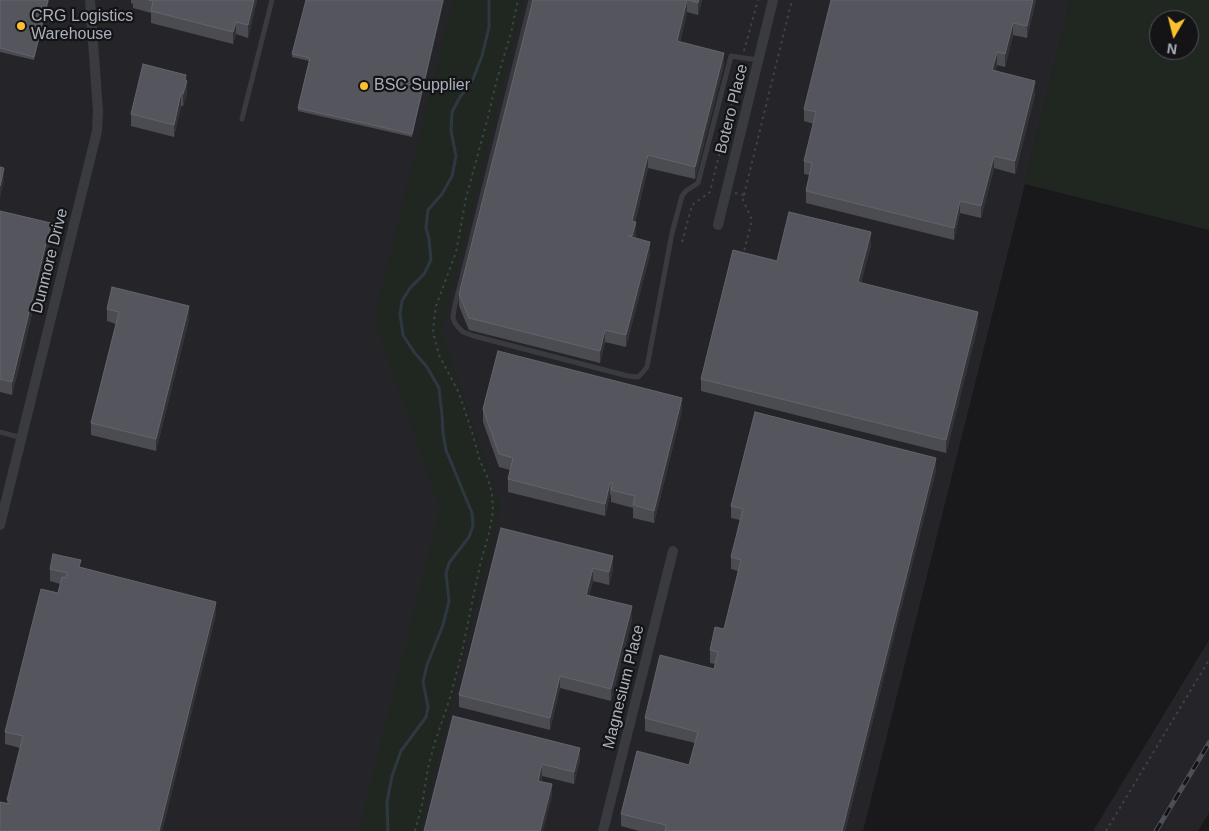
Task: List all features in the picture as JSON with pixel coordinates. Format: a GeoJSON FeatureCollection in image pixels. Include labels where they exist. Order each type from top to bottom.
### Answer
{"type":"FeatureCollection","features":[{"type":"Feature","properties":{"kind":"street","name":"Dunmore Drive"},"geometry":{"type":"LineString","coordinates":[[0,525],[97,131],[98,111],[90,0]]}},
{"type":"Feature","properties":{"kind":"street","name":"Botero Place"},"geometry":{"type":"LineString","coordinates":[[718,225],[773,0]]}},
{"type":"Feature","properties":{"kind":"street","name":"Magnesium Place"},"geometry":{"type":"LineString","coordinates":[[603,831],[673,551]]}},
{"type":"Feature","properties":{"kind":"lane"},"geometry":{"type":"LineString","coordinates":[[242,119],[272,0]]}},
{"type":"Feature","properties":{"kind":"lane"},"geometry":{"type":"LineString","coordinates":[[531,0],[454,309],[453,318],[458,328],[474,336],[628,376],[638,377],[642,373],[647,367],[672,233],[682,196],[698,183],[731,56]]}},
{"type":"Feature","properties":{"kind":"lane"},"geometry":{"type":"LineString","coordinates":[[722,54],[759,60]]}},
{"type":"Feature","properties":{"kind":"lane"},"geometry":{"type":"LineString","coordinates":[[0,432],[22,438]]}},
{"type":"Feature","properties":{"kind":"path"},"geometry":{"type":"LineString","coordinates":[[415,831],[434,745],[450,698],[462,652],[493,512],[492,493],[487,476],[459,394],[439,355],[433,328],[436,306],[456,252],[466,198],[511,33],[518,0]]}},
{"type":"Feature","properties":{"kind":"path"},"geometry":{"type":"LineString","coordinates":[[682,242],[692,205],[710,192],[758,0]]}},
{"type":"Feature","properties":{"kind":"path"},"geometry":{"type":"LineString","coordinates":[[744,251],[752,220],[743,200],[792,0]]}},
{"type":"Feature","properties":{"kind":"path"},"geometry":{"type":"LineString","coordinates":[[727,191],[744,195]]}},
{"type":"Feature","properties":{"kind":"path"},"geometry":{"type":"LineString","coordinates":[[1106,831],[1209,660]]}},
{"type":"Feature","properties":{"kind":"shaded area"},"geometry":{"type":"Polygon","coordinates":[[[0,0],[1071,0],[863,831],[0,831],[0,0]]]}},
{"type":"Feature","properties":{"kind":"shaded area"},"geometry":{"type":"Polygon","coordinates":[[[453,0],[524,0],[441,335],[443,336],[501,506],[420,831],[359,831],[440,509],[374,319],[453,0]]]}},
{"type":"Feature","properties":{"kind":"shaded area"},"geometry":{"type":"Polygon","coordinates":[[[1071,0],[1209,0],[1209,230],[1025,184],[1071,0]]]}},
{"type":"Feature","properties":{"kind":"shaded area"},"geometry":{"type":"Polygon","coordinates":[[[1209,640],[1209,813],[1198,831],[1093,831],[1209,640]]]}},
{"type":"Feature","properties":{"kind":"building","name":"CRG Logistics Warehouse"},"geometry":{"type":"Polygon","coordinates":[[[0,0],[48,0],[34,57],[0,48],[0,0]]]}},
{"type":"Feature","properties":{"kind":"building"},"geometry":{"type":"Polygon","coordinates":[[[149,0],[254,0],[248,25],[236,22],[233,32],[151,11],[153,1],[149,0]]]}},
{"type":"Feature","properties":{"kind":"building","name":"BSC Supplier"},"geometry":{"type":"Polygon","coordinates":[[[306,0],[443,0],[412,134],[298,108],[310,58],[292,54],[306,0]]]}},
{"type":"Feature","properties":{"kind":"building"},"geometry":{"type":"Polygon","coordinates":[[[533,0],[687,0],[677,41],[724,53],[695,167],[648,155],[632,221],[636,222],[632,236],[628,236],[650,242],[626,335],[605,330],[600,351],[469,318],[459,294],[533,0]]]}},
{"type":"Feature","properties":{"kind":"building"},"geometry":{"type":"Polygon","coordinates":[[[688,0],[699,0],[698,3],[688,0]]]}},
{"type":"Feature","properties":{"kind":"building"},"geometry":{"type":"Polygon","coordinates":[[[831,0],[1033,0],[1027,26],[1013,23],[1005,54],[997,52],[992,70],[1035,81],[1015,161],[994,156],[981,206],[960,201],[954,228],[806,191],[812,163],[804,161],[816,112],[804,109],[831,0]]]}},
{"type":"Feature","properties":{"kind":"building"},"geometry":{"type":"Polygon","coordinates":[[[143,64],[186,75],[185,80],[187,81],[183,94],[181,93],[174,125],[131,114],[143,64]]]}},
{"type":"Feature","properties":{"kind":"building"},"geometry":{"type":"Polygon","coordinates":[[[0,167],[4,168],[0,186],[0,167]]]}},
{"type":"Feature","properties":{"kind":"building"},"geometry":{"type":"Polygon","coordinates":[[[0,211],[51,223],[12,382],[0,379],[0,211]]]}},
{"type":"Feature","properties":{"kind":"building"},"geometry":{"type":"Polygon","coordinates":[[[789,212],[871,232],[858,282],[978,312],[946,440],[701,379],[733,250],[777,261],[789,212]]]}},
{"type":"Feature","properties":{"kind":"building"},"geometry":{"type":"Polygon","coordinates":[[[112,287],[189,306],[156,439],[91,423],[119,312],[107,309],[112,287]]]}},
{"type":"Feature","properties":{"kind":"building"},"geometry":{"type":"Polygon","coordinates":[[[498,351],[682,398],[654,511],[633,505],[635,496],[611,490],[613,483],[610,483],[605,504],[508,479],[513,458],[499,454],[483,409],[498,351]]]}},
{"type":"Feature","properties":{"kind":"building"},"geometry":{"type":"Polygon","coordinates":[[[755,412],[936,458],[842,831],[665,831],[666,825],[621,814],[637,751],[689,765],[698,732],[645,718],[660,655],[714,669],[718,652],[710,650],[715,627],[724,629],[741,560],[731,557],[743,509],[731,506],[755,412]]]}},
{"type":"Feature","properties":{"kind":"building"},"geometry":{"type":"Polygon","coordinates":[[[501,528],[613,556],[609,572],[593,568],[586,595],[632,606],[611,689],[560,676],[550,718],[459,695],[501,528]]]}},
{"type":"Feature","properties":{"kind":"building"},"geometry":{"type":"Polygon","coordinates":[[[53,554],[81,560],[79,567],[216,602],[159,831],[0,830],[0,802],[9,804],[10,801],[7,800],[23,736],[5,732],[41,589],[58,593],[62,577],[66,578],[67,573],[50,569],[53,554]]]}},
{"type":"Feature","properties":{"kind":"building"},"geometry":{"type":"Polygon","coordinates":[[[453,716],[580,748],[574,772],[542,764],[538,781],[552,784],[540,831],[424,831],[453,716]]]}},
{"type":"Feature","properties":{"kind":"waterway"},"geometry":{"type":"LineString","coordinates":[[388,831],[387,802],[392,776],[401,751],[426,717],[428,707],[423,682],[427,665],[443,625],[449,601],[446,573],[449,563],[469,537],[473,526],[472,513],[446,450],[439,388],[427,367],[403,335],[400,314],[402,301],[410,288],[424,274],[431,260],[426,228],[428,210],[442,194],[452,176],[456,156],[451,131],[452,112],[473,79],[482,56],[489,27],[489,0]]}},
{"type":"Feature","properties":{"kind":"railway"},"geometry":{"type":"LineString","coordinates":[[1156,831],[1209,743]]}},
{"type":"Feature","properties":{"kind":"place","name":"CRG Logistics Warehouse"},"geometry":{"type":"Point","coordinates":[21,26]}},
{"type":"Feature","properties":{"kind":"place","name":"BSC Supplier"},"geometry":{"type":"Point","coordinates":[364,86]}}]}
